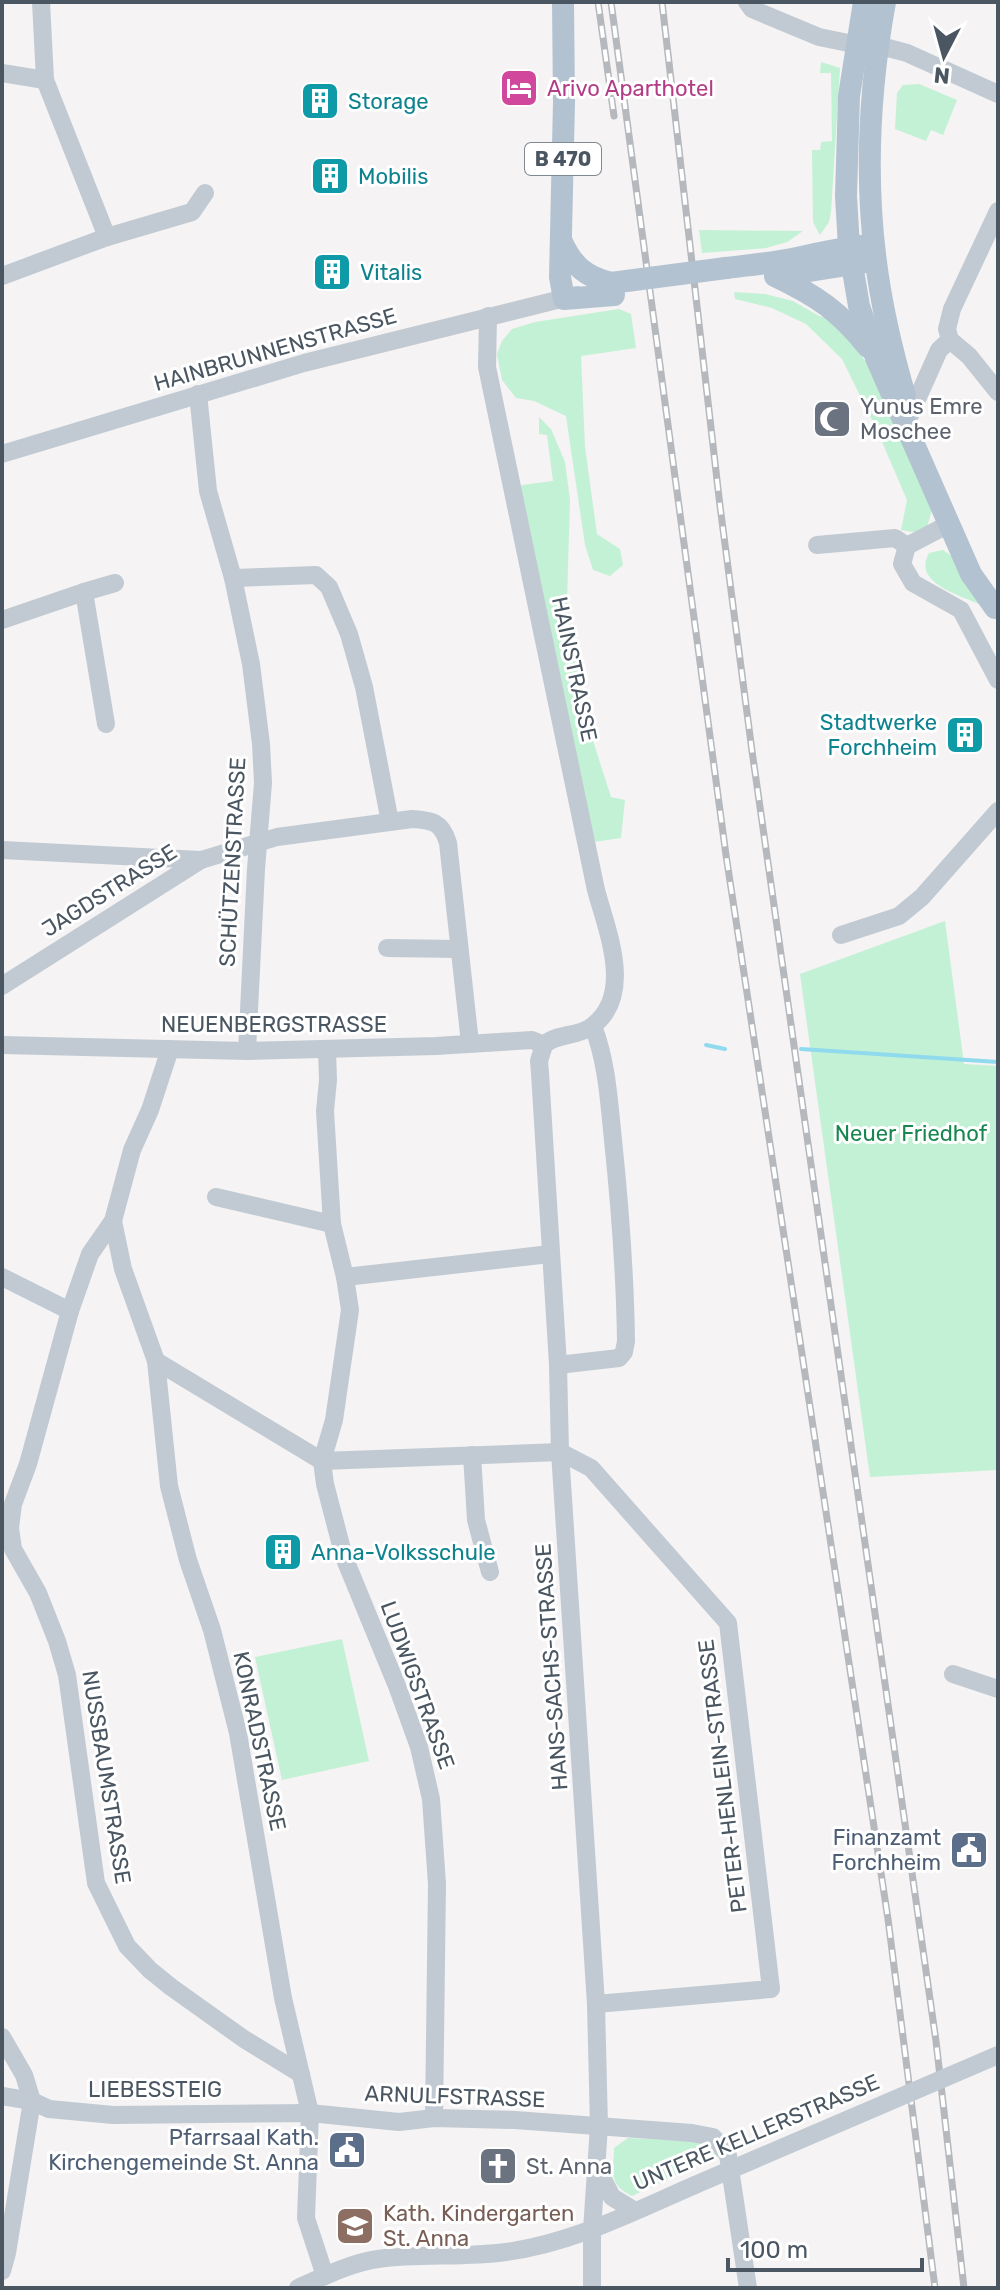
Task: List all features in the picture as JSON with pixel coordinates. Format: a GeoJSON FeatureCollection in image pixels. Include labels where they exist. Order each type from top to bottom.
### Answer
{"type":"FeatureCollection","features":[{"type":"Feature","properties":{"kind":"main road","name":"B 470"},"geometry":{"type":"LineString","coordinates":[[563,2],[560,277],[564,299]]}},
{"type":"Feature","properties":{"kind":"main road"},"geometry":{"type":"LineString","coordinates":[[864,2],[875,253],[890,342],[910,415],[997,610]]}},
{"type":"Feature","properties":{"kind":"main road"},"geometry":{"type":"LineString","coordinates":[[885,2],[849,96],[846,196],[850,256],[859,306],[876,358],[971,574],[997,610]]}},
{"type":"Feature","properties":{"kind":"main road"},"geometry":{"type":"LineString","coordinates":[[797,258],[819,244],[834,226],[846,196]]}},
{"type":"Feature","properties":{"kind":"main road"},"geometry":{"type":"LineString","coordinates":[[561,241],[568,256],[584,273],[612,289]]}},
{"type":"Feature","properties":{"kind":"main road"},"geometry":{"type":"LineString","coordinates":[[564,299],[612,289],[727,274],[819,252],[850,256]]}},
{"type":"Feature","properties":{"kind":"main road"},"geometry":{"type":"LineString","coordinates":[[727,274],[775,276],[850,256],[875,253]]}},
{"type":"Feature","properties":{"kind":"main road"},"geometry":{"type":"LineString","coordinates":[[775,276],[830,305],[876,358]]}},
{"type":"Feature","properties":{"kind":"street"},"geometry":{"type":"LineString","coordinates":[[41,2],[45,80],[107,237]]}},
{"type":"Feature","properties":{"kind":"street"},"geometry":{"type":"LineString","coordinates":[[747,2],[752,9],[777,10],[819,37],[907,53],[998,94]]}},
{"type":"Feature","properties":{"kind":"street"},"geometry":{"type":"LineString","coordinates":[[2,73],[45,80]]}},
{"type":"Feature","properties":{"kind":"street"},"geometry":{"type":"LineString","coordinates":[[2,276],[107,237],[192,212],[205,193]]}},
{"type":"Feature","properties":{"kind":"street"},"geometry":{"type":"LineString","coordinates":[[998,211],[952,309],[947,329],[950,340],[969,356],[998,392]]}},
{"type":"Feature","properties":{"kind":"street","name":"HAINBRUNNENSTRASSE"},"geometry":{"type":"LineString","coordinates":[[2,454],[304,363],[564,299]]}},
{"type":"Feature","properties":{"kind":"street","name":"HAINSTRASSE"},"geometry":{"type":"LineString","coordinates":[[488,316],[487,367],[596,890],[615,964],[613,992],[606,1011],[593,1026]]}},
{"type":"Feature","properties":{"kind":"street"},"geometry":{"type":"LineString","coordinates":[[910,415],[939,350],[950,340]]}},
{"type":"Feature","properties":{"kind":"street","name":"SCHÜTZENSTRASSE"},"geometry":{"type":"LineString","coordinates":[[198,394],[208,491],[233,578],[251,664],[261,744],[263,783],[247,1051]]}},
{"type":"Feature","properties":{"kind":"street"},"geometry":{"type":"LineString","coordinates":[[949,524],[907,546],[902,564],[913,583],[961,610],[998,680]]}},
{"type":"Feature","properties":{"kind":"street"},"geometry":{"type":"LineString","coordinates":[[817,545],[895,538],[907,546]]}},
{"type":"Feature","properties":{"kind":"street"},"geometry":{"type":"LineString","coordinates":[[233,578],[316,575],[329,587],[349,634],[364,687],[390,822]]}},
{"type":"Feature","properties":{"kind":"street"},"geometry":{"type":"LineString","coordinates":[[2,620],[115,583]]}},
{"type":"Feature","properties":{"kind":"street"},"geometry":{"type":"LineString","coordinates":[[84,592],[106,724]]}},
{"type":"Feature","properties":{"kind":"street"},"geometry":{"type":"LineString","coordinates":[[841,935],[899,916],[922,897],[998,811]]}},
{"type":"Feature","properties":{"kind":"street"},"geometry":{"type":"LineString","coordinates":[[2,850],[201,860],[277,837],[424,819],[438,824],[445,831],[448,843],[470,1043]]}},
{"type":"Feature","properties":{"kind":"street","name":"JAGDSTRASSE"},"geometry":{"type":"LineString","coordinates":[[2,986],[201,860]]}},
{"type":"Feature","properties":{"kind":"street"},"geometry":{"type":"LineString","coordinates":[[387,948],[459,949]]}},
{"type":"Feature","properties":{"kind":"street"},"geometry":{"type":"LineString","coordinates":[[544,1045],[550,1040],[593,1026],[604,1064],[624,1267],[624,1352],[619,1358],[558,1365]]}},
{"type":"Feature","properties":{"kind":"street","name":"NEUENBERGSTRASSE"},"geometry":{"type":"LineString","coordinates":[[2,1045],[247,1051],[532,1040],[544,1045]]}},
{"type":"Feature","properties":{"kind":"street","name":"HANS-SACHS-STRASSE"},"geometry":{"type":"LineString","coordinates":[[544,1045],[539,1061],[558,1365],[560,1452],[596,2004],[599,2126],[592,2230],[592,2288]]}},
{"type":"Feature","properties":{"kind":"street","name":"NUSSBAUMSTRASSE"},"geometry":{"type":"LineString","coordinates":[[170,1049],[150,1110],[132,1150],[113,1221],[90,1254],[70,1311],[28,1464],[13,1504],[10,1528],[13,1549],[38,1593],[67,1675],[96,1883],[127,1946],[150,1970],[244,2039],[301,2074]]}},
{"type":"Feature","properties":{"kind":"street","name":"LUDWIGSTRASSE"},"geometry":{"type":"LineString","coordinates":[[327,1050],[325,1111],[332,1224],[350,1310],[334,1420],[322,1461],[344,1557],[419,1747],[431,1799],[437,1884],[434,2118]]}},
{"type":"Feature","properties":{"kind":"street"},"geometry":{"type":"LineString","coordinates":[[216,1197],[332,1224]]}},
{"type":"Feature","properties":{"kind":"street","name":"KONRADSTRASSE"},"geometry":{"type":"LineString","coordinates":[[113,1221],[123,1269],[156,1361],[169,1486],[188,1560],[212,1630],[238,1733],[271,1930],[310,2113],[306,2218],[325,2276]]}},
{"type":"Feature","properties":{"kind":"street"},"geometry":{"type":"LineString","coordinates":[[345,1277],[550,1254]]}},
{"type":"Feature","properties":{"kind":"street"},"geometry":{"type":"LineString","coordinates":[[2,1277],[70,1311]]}},
{"type":"Feature","properties":{"kind":"street"},"geometry":{"type":"LineString","coordinates":[[156,1361],[322,1461],[560,1452]]}},
{"type":"Feature","properties":{"kind":"street","name":"PETER-HENLEIN-STRASSE"},"geometry":{"type":"LineString","coordinates":[[560,1452],[591,1468],[728,1623],[771,1989],[596,2004]]}},
{"type":"Feature","properties":{"kind":"street"},"geometry":{"type":"LineString","coordinates":[[472,1455],[476,1520],[490,1572]]}},
{"type":"Feature","properties":{"kind":"street"},"geometry":{"type":"LineString","coordinates":[[953,1674],[998,1689]]}},
{"type":"Feature","properties":{"kind":"street"},"geometry":{"type":"LineString","coordinates":[[2,2037],[24,2075],[32,2101],[2,2271]]}},
{"type":"Feature","properties":{"kind":"street","name":"UNTERE KELLERSTRASSE"},"geometry":{"type":"LineString","coordinates":[[298,2288],[375,2259],[429,2254],[504,2253],[559,2242],[998,2055]]}},
{"type":"Feature","properties":{"kind":"street","name":"LIEBESSTEIG"},"geometry":{"type":"LineString","coordinates":[[2,2096],[32,2101],[49,2109],[113,2115],[310,2113]]}},
{"type":"Feature","properties":{"kind":"street","name":"ARNULFSTRASSE"},"geometry":{"type":"LineString","coordinates":[[310,2113],[399,2122],[434,2118],[599,2126],[713,2137],[728,2155],[748,2288]]}},
{"type":"Feature","properties":{"kind":"street"},"geometry":{"type":"LineString","coordinates":[[596,2168],[612,2197],[639,2209]]}},
{"type":"Feature","properties":{"kind":"green space"},"geometry":{"type":"Polygon","coordinates":[[[821,62],[840,68],[831,212],[829,222],[820,235],[813,222],[812,150],[820,150],[821,142],[832,141],[831,73],[820,73],[821,62]]]}},
{"type":"Feature","properties":{"kind":"green space"},"geometry":{"type":"Polygon","coordinates":[[[919,84],[957,100],[943,135],[931,130],[926,141],[895,129],[897,93],[903,85],[919,84]]]}},
{"type":"Feature","properties":{"kind":"green space"},"geometry":{"type":"Polygon","coordinates":[[[699,230],[803,231],[787,242],[766,248],[702,253],[699,230]]]}},
{"type":"Feature","properties":{"kind":"green space"},"geometry":{"type":"Polygon","coordinates":[[[734,292],[765,294],[793,301],[819,316],[834,320],[869,366],[932,510],[925,534],[901,530],[907,500],[842,359],[806,324],[772,308],[735,299],[734,292]]]}},
{"type":"Feature","properties":{"kind":"green space"},"geometry":{"type":"Polygon","coordinates":[[[619,309],[631,314],[636,348],[581,356],[585,447],[597,534],[620,549],[623,565],[610,576],[593,570],[585,545],[566,416],[534,401],[516,398],[502,380],[497,354],[502,341],[512,329],[535,322],[619,309]]]}},
{"type":"Feature","properties":{"kind":"green space"},"geometry":{"type":"Polygon","coordinates":[[[539,417],[551,429],[565,462],[570,500],[567,601],[587,722],[611,797],[625,800],[621,838],[593,842],[519,488],[553,481],[547,435],[539,434],[539,417]]]}},
{"type":"Feature","properties":{"kind":"green space"},"geometry":{"type":"Polygon","coordinates":[[[943,550],[960,562],[981,605],[932,580],[925,563],[929,553],[943,550]]]}},
{"type":"Feature","properties":{"kind":"green space","name":"Neuer Friedhof"},"geometry":{"type":"Polygon","coordinates":[[[945,921],[964,1064],[998,1066],[998,1470],[870,1477],[800,974],[945,921]]]}},
{"type":"Feature","properties":{"kind":"green space"},"geometry":{"type":"Polygon","coordinates":[[[342,1639],[369,1761],[282,1780],[255,1657],[342,1639]]]}},
{"type":"Feature","properties":{"kind":"green space"},"geometry":{"type":"Polygon","coordinates":[[[628,2138],[707,2142],[719,2155],[632,2196],[615,2182],[613,2171],[614,2148],[628,2138]]]}},
{"type":"Feature","properties":{"kind":"waterway"},"geometry":{"type":"LineString","coordinates":[[706,1045],[725,1049]]}},
{"type":"Feature","properties":{"kind":"waterway"},"geometry":{"type":"LineString","coordinates":[[801,1049],[998,1062]]}},
{"type":"Feature","properties":{"kind":"railway"},"geometry":{"type":"LineString","coordinates":[[598,2],[614,116]]}},
{"type":"Feature","properties":{"kind":"railway"},"geometry":{"type":"LineString","coordinates":[[611,2],[726,855],[888,1919],[935,2288]]}},
{"type":"Feature","properties":{"kind":"railway"},"geometry":{"type":"LineString","coordinates":[[662,2],[720,506],[752,751],[936,2041],[964,2288]]}},
{"type":"Feature","properties":{"kind":"place","name":"Arivo Aparthotel"},"geometry":{"type":"Point","coordinates":[519,88]}},
{"type":"Feature","properties":{"kind":"place","name":"Storage"},"geometry":{"type":"Point","coordinates":[320,101]}},
{"type":"Feature","properties":{"kind":"place","name":"Mobilis"},"geometry":{"type":"Point","coordinates":[330,176]}},
{"type":"Feature","properties":{"kind":"place","name":"Vitalis"},"geometry":{"type":"Point","coordinates":[332,272]}},
{"type":"Feature","properties":{"kind":"place","name":"Yunus Emre Moschee"},"geometry":{"type":"Point","coordinates":[832,419]}},
{"type":"Feature","properties":{"kind":"place","name":"Stadtwerke Forchheim"},"geometry":{"type":"Point","coordinates":[965,735]}},
{"type":"Feature","properties":{"kind":"place","name":"Anna-Volksschule"},"geometry":{"type":"Point","coordinates":[283,1552]}},
{"type":"Feature","properties":{"kind":"place","name":"Finanzamt Forchheim"},"geometry":{"type":"Point","coordinates":[969,1850]}},
{"type":"Feature","properties":{"kind":"place","name":"Pfarrsaal Kath. Kirchengemeinde St. Anna"},"geometry":{"type":"Point","coordinates":[347,2150]}},
{"type":"Feature","properties":{"kind":"place","name":"St. Anna"},"geometry":{"type":"Point","coordinates":[498,2166]}},
{"type":"Feature","properties":{"kind":"place","name":"Kath. Kindergarten St. Anna"},"geometry":{"type":"Point","coordinates":[355,2226]}}]}
